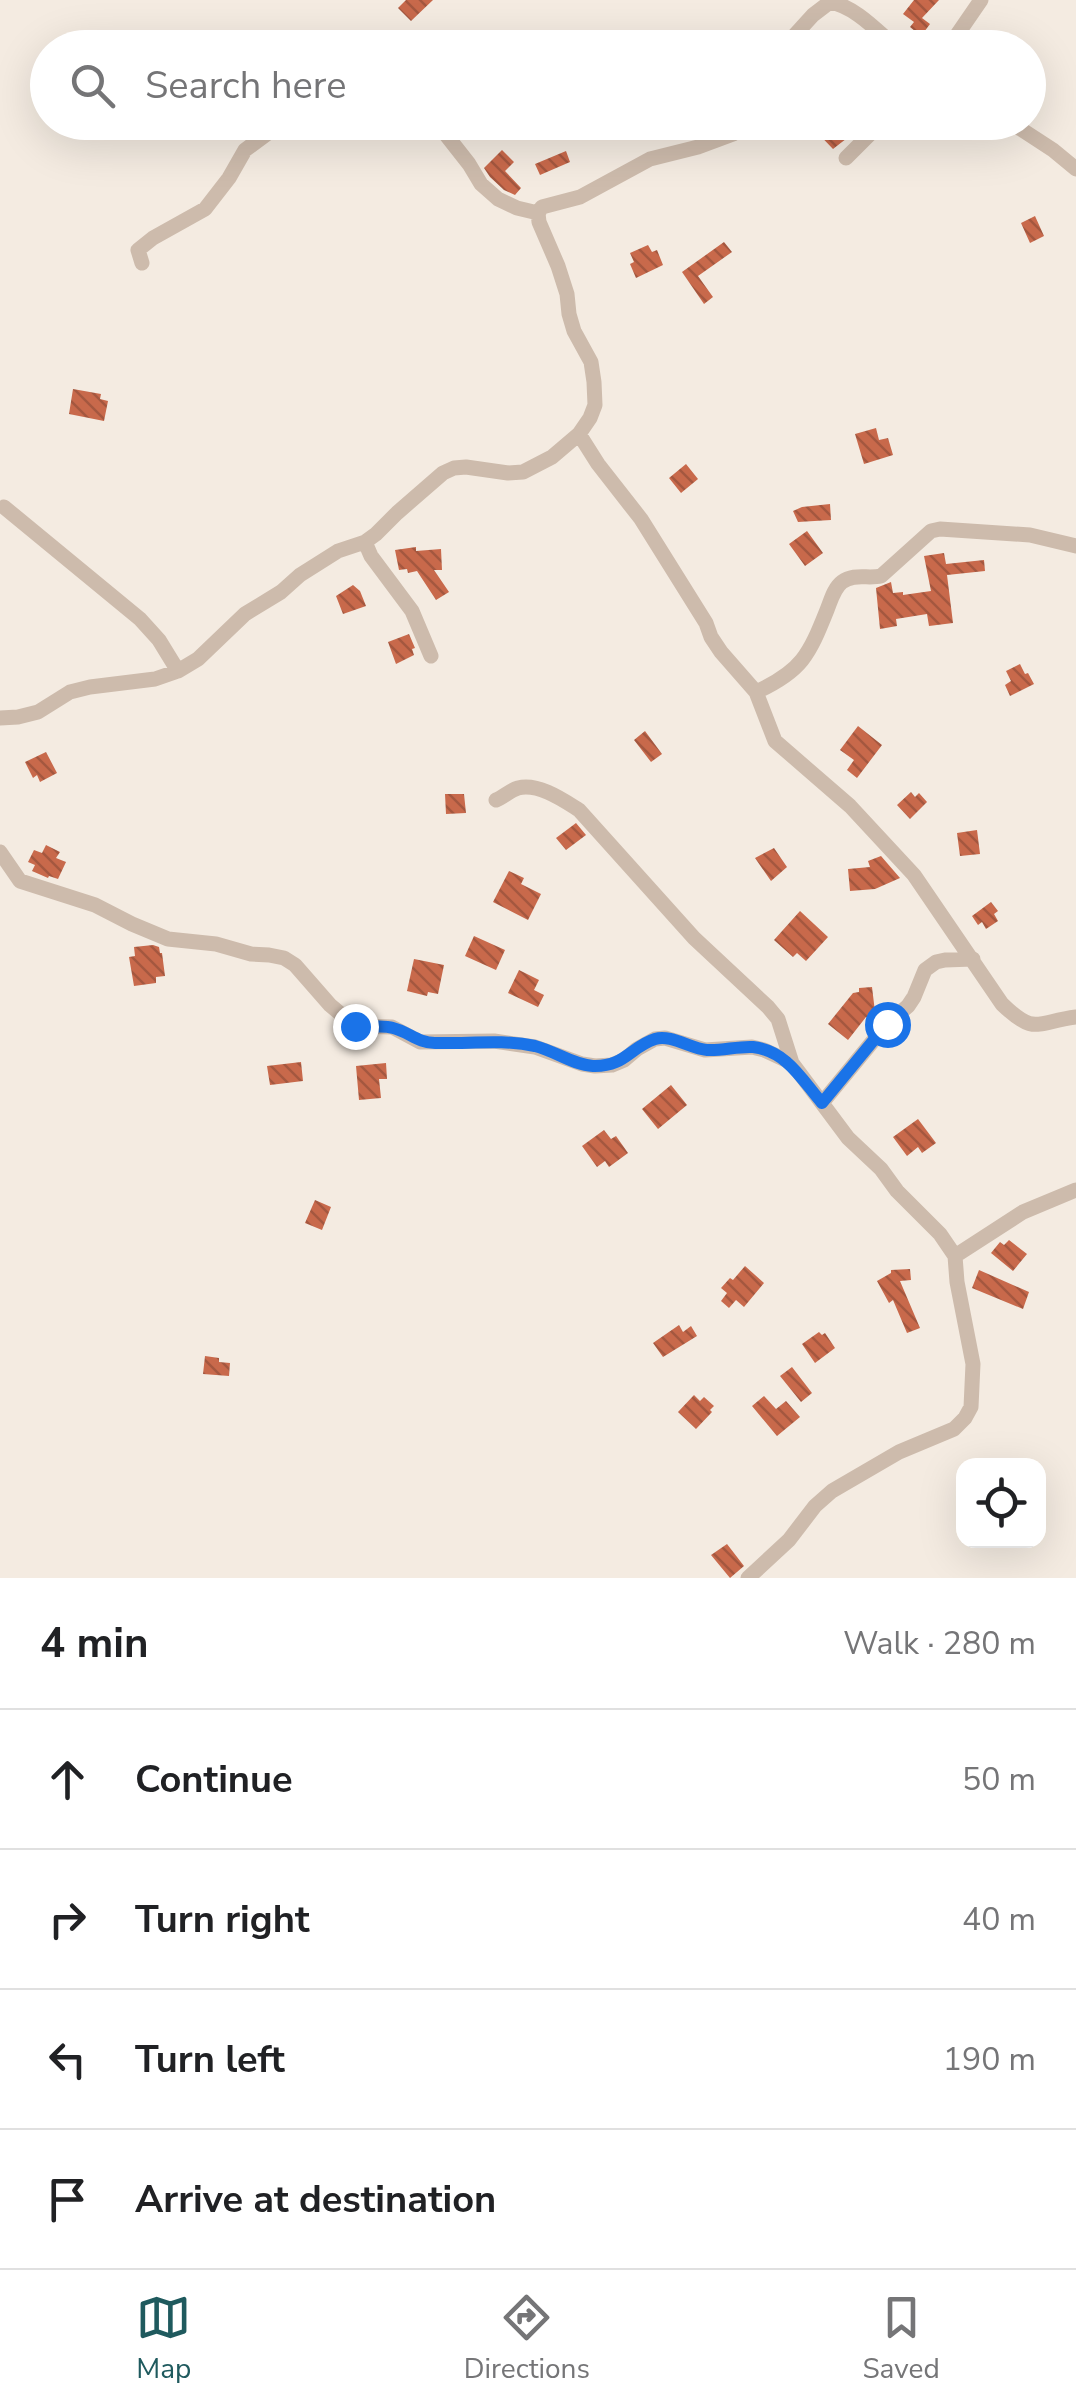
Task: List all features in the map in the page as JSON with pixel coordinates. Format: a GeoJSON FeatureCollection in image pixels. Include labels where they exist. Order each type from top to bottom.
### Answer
{"type":"FeatureCollection","features":[{"type":"Feature","properties":{"kind":"street"},"geometry":{"type":"LineString","coordinates":[[960,30],[981,0]]}},
{"type":"Feature","properties":{"kind":"street"},"geometry":{"type":"LineString","coordinates":[[799,30],[829,1],[858,15],[876,30]]}},
{"type":"Feature","properties":{"kind":"street"},"geometry":{"type":"LineString","coordinates":[[142,263],[138,250],[206,208],[245,150],[258,140]]}},
{"type":"Feature","properties":{"kind":"street"},"geometry":{"type":"LineString","coordinates":[[450,140],[481,184],[498,199],[538,214]]}},
{"type":"Feature","properties":{"kind":"street"},"geometry":{"type":"LineString","coordinates":[[0,718],[38,712],[70,692],[178,671],[198,659],[245,614],[338,551],[376,534],[432,482],[454,468],[523,472],[552,457],[579,434],[595,405],[591,362],[574,331],[558,266],[538,214],[542,207],[580,196],[650,159],[717,140]]}},
{"type":"Feature","properties":{"kind":"street"},"geometry":{"type":"LineString","coordinates":[[846,158],[864,140]]}},
{"type":"Feature","properties":{"kind":"street"},"geometry":{"type":"LineString","coordinates":[[1038,140],[1076,169]]}},
{"type":"Feature","properties":{"kind":"street"},"geometry":{"type":"LineString","coordinates":[[579,434],[641,519],[721,652],[756,692],[775,740],[839,795],[914,875],[1002,1004],[1027,1024],[1076,1016]]}},
{"type":"Feature","properties":{"kind":"street"},"geometry":{"type":"LineString","coordinates":[[4,507],[140,620],[159,640],[178,671]]}},
{"type":"Feature","properties":{"kind":"street"},"geometry":{"type":"LineString","coordinates":[[756,692],[778,682],[811,650],[836,588],[845,579],[882,576],[931,531],[1030,535],[1076,546]]}},
{"type":"Feature","properties":{"kind":"street"},"geometry":{"type":"LineString","coordinates":[[365,542],[412,612],[431,656]]}},
{"type":"Feature","properties":{"kind":"street"},"geometry":{"type":"LineString","coordinates":[[496,800],[518,788],[536,790],[557,796],[579,810],[694,938],[768,1007],[784,1032],[792,1063],[848,1138],[940,1234],[955,1256],[973,1364],[972,1407],[965,1418],[954,1429],[899,1452],[832,1491],[748,1578]]}},
{"type":"Feature","properties":{"kind":"street"},"geometry":{"type":"LineString","coordinates":[[0,852],[20,881],[95,905],[168,939],[284,958],[355,1026],[392,1027],[420,1042],[494,1041],[535,1046],[595,1066],[624,1060],[655,1039],[665,1038],[705,1050],[752,1047],[792,1063]]}},
{"type":"Feature","properties":{"kind":"street"},"geometry":{"type":"LineString","coordinates":[[822,1103],[887,1024],[908,1006],[926,970],[936,962],[973,959]]}},
{"type":"Feature","properties":{"kind":"street"},"geometry":{"type":"LineString","coordinates":[[955,1256],[1023,1212],[1076,1190]]}},
{"type":"Feature","properties":{"kind":"building"},"geometry":{"type":"Polygon","coordinates":[[[406,0],[433,0],[411,21],[398,8],[406,0]]]}},
{"type":"Feature","properties":{"kind":"building"},"geometry":{"type":"Polygon","coordinates":[[[914,0],[939,0],[922,18],[930,24],[926,30],[914,30],[910,27],[914,22],[903,14],[914,0]]]}},
{"type":"Feature","properties":{"kind":"building"},"geometry":{"type":"Polygon","coordinates":[[[824,140],[845,140],[833,149],[824,140]]]}},
{"type":"Feature","properties":{"kind":"building"},"geometry":{"type":"Polygon","coordinates":[[[502,150],[514,162],[505,171],[521,188],[515,195],[504,190],[484,168],[502,150]]]}},
{"type":"Feature","properties":{"kind":"building"},"geometry":{"type":"Polygon","coordinates":[[[566,151],[570,162],[540,175],[535,164],[566,151]]]}},
{"type":"Feature","properties":{"kind":"building"},"geometry":{"type":"Polygon","coordinates":[[[1035,216],[1044,236],[1030,243],[1021,223],[1035,216]]]}},
{"type":"Feature","properties":{"kind":"building"},"geometry":{"type":"Polygon","coordinates":[[[724,242],[732,252],[698,276],[713,297],[704,304],[682,272],[724,242]]]}},
{"type":"Feature","properties":{"kind":"building"},"geometry":{"type":"Polygon","coordinates":[[[648,245],[652,252],[657,250],[663,265],[636,278],[630,253],[648,245]]]}},
{"type":"Feature","properties":{"kind":"building"},"geometry":{"type":"Polygon","coordinates":[[[73,389],[101,394],[100,399],[108,401],[104,421],[69,414],[73,389]]]}},
{"type":"Feature","properties":{"kind":"building"},"geometry":{"type":"Polygon","coordinates":[[[876,428],[879,440],[888,438],[893,455],[864,464],[855,434],[876,428]]]}},
{"type":"Feature","properties":{"kind":"building"},"geometry":{"type":"Polygon","coordinates":[[[686,464],[698,479],[681,493],[669,478],[686,464]]]}},
{"type":"Feature","properties":{"kind":"building"},"geometry":{"type":"Polygon","coordinates":[[[830,504],[831,520],[798,522],[793,511],[802,507],[830,504]]]}},
{"type":"Feature","properties":{"kind":"building"},"geometry":{"type":"Polygon","coordinates":[[[807,531],[823,553],[805,566],[789,544],[807,531]]]}},
{"type":"Feature","properties":{"kind":"building"},"geometry":{"type":"Polygon","coordinates":[[[416,547],[416,551],[441,549],[442,570],[434,570],[449,592],[436,600],[417,571],[399,570],[395,550],[416,547]]]}},
{"type":"Feature","properties":{"kind":"building"},"geometry":{"type":"Polygon","coordinates":[[[944,553],[946,564],[984,560],[985,571],[947,575],[953,623],[929,626],[927,614],[896,619],[897,626],[880,629],[876,588],[891,582],[893,593],[931,591],[924,556],[944,553]]]}},
{"type":"Feature","properties":{"kind":"building"},"geometry":{"type":"Polygon","coordinates":[[[353,585],[366,606],[343,614],[336,596],[353,585]]]}},
{"type":"Feature","properties":{"kind":"building"},"geometry":{"type":"Polygon","coordinates":[[[409,634],[414,655],[396,664],[388,642],[409,634]]]}},
{"type":"Feature","properties":{"kind":"building"},"geometry":{"type":"Polygon","coordinates":[[[1020,664],[1034,684],[1010,696],[1005,685],[1011,681],[1006,671],[1020,664]]]}},
{"type":"Feature","properties":{"kind":"building"},"geometry":{"type":"Polygon","coordinates":[[[858,726],[882,745],[857,778],[847,770],[854,760],[840,750],[858,726]]]}},
{"type":"Feature","properties":{"kind":"building"},"geometry":{"type":"Polygon","coordinates":[[[645,731],[662,754],[651,762],[634,740],[645,731]]]}},
{"type":"Feature","properties":{"kind":"building"},"geometry":{"type":"Polygon","coordinates":[[[46,752],[57,773],[40,782],[37,775],[33,778],[25,762],[46,752]]]}},
{"type":"Feature","properties":{"kind":"building"},"geometry":{"type":"Polygon","coordinates":[[[911,792],[915,797],[919,793],[927,802],[910,819],[897,805],[911,792]]]}},
{"type":"Feature","properties":{"kind":"building"},"geometry":{"type":"Polygon","coordinates":[[[445,794],[464,794],[466,813],[446,814],[445,794]]]}},
{"type":"Feature","properties":{"kind":"building"},"geometry":{"type":"Polygon","coordinates":[[[576,823],[586,835],[566,850],[556,838],[576,823]]]}},
{"type":"Feature","properties":{"kind":"building"},"geometry":{"type":"Polygon","coordinates":[[[977,830],[980,854],[960,856],[957,833],[977,830]]]}},
{"type":"Feature","properties":{"kind":"building"},"geometry":{"type":"Polygon","coordinates":[[[46,845],[60,852],[56,858],[66,862],[58,879],[32,871],[35,865],[28,862],[34,850],[42,853],[46,845]]]}},
{"type":"Feature","properties":{"kind":"building"},"geometry":{"type":"Polygon","coordinates":[[[774,848],[787,867],[771,881],[755,858],[774,848]]]}},
{"type":"Feature","properties":{"kind":"building"},"geometry":{"type":"Polygon","coordinates":[[[881,856],[900,878],[875,889],[850,891],[848,869],[870,867],[868,861],[881,856]]]}},
{"type":"Feature","properties":{"kind":"building"},"geometry":{"type":"Polygon","coordinates":[[[509,871],[524,878],[521,884],[541,894],[528,920],[493,902],[509,871]]]}},
{"type":"Feature","properties":{"kind":"building"},"geometry":{"type":"Polygon","coordinates":[[[991,902],[998,911],[994,914],[998,921],[986,929],[972,916],[991,902]]]}},
{"type":"Feature","properties":{"kind":"building"},"geometry":{"type":"Polygon","coordinates":[[[800,911],[828,937],[806,961],[797,953],[793,957],[774,940],[800,911]]]}},
{"type":"Feature","properties":{"kind":"building"},"geometry":{"type":"Polygon","coordinates":[[[474,936],[505,950],[496,970],[465,956],[474,936]]]}},
{"type":"Feature","properties":{"kind":"building"},"geometry":{"type":"Polygon","coordinates":[[[153,945],[162,953],[165,976],[156,977],[156,983],[134,986],[129,957],[135,956],[134,947],[153,945]]]}},
{"type":"Feature","properties":{"kind":"building"},"geometry":{"type":"Polygon","coordinates":[[[414,959],[444,965],[438,994],[428,992],[427,996],[407,991],[414,959]]]}},
{"type":"Feature","properties":{"kind":"building"},"geometry":{"type":"Polygon","coordinates":[[[519,970],[539,980],[534,990],[544,995],[538,1007],[508,993],[519,970]]]}},
{"type":"Feature","properties":{"kind":"building"},"geometry":{"type":"Polygon","coordinates":[[[872,987],[876,1020],[866,1017],[848,1040],[828,1024],[853,993],[872,987]]]}},
{"type":"Feature","properties":{"kind":"building"},"geometry":{"type":"Polygon","coordinates":[[[301,1062],[303,1081],[270,1085],[267,1066],[301,1062]]]}},
{"type":"Feature","properties":{"kind":"building"},"geometry":{"type":"Polygon","coordinates":[[[386,1063],[387,1079],[379,1079],[381,1098],[359,1100],[356,1066],[386,1063]]]}},
{"type":"Feature","properties":{"kind":"building"},"geometry":{"type":"Polygon","coordinates":[[[671,1085],[687,1105],[658,1129],[642,1109],[671,1085]]]}},
{"type":"Feature","properties":{"kind":"building"},"geometry":{"type":"Polygon","coordinates":[[[918,1119],[936,1143],[922,1153],[918,1147],[907,1156],[893,1137],[918,1119]]]}},
{"type":"Feature","properties":{"kind":"building"},"geometry":{"type":"Polygon","coordinates":[[[604,1130],[611,1139],[616,1136],[628,1153],[609,1167],[605,1161],[597,1167],[582,1146],[604,1130]]]}},
{"type":"Feature","properties":{"kind":"building"},"geometry":{"type":"Polygon","coordinates":[[[315,1200],[331,1207],[322,1230],[305,1223],[315,1200]]]}},
{"type":"Feature","properties":{"kind":"building"},"geometry":{"type":"Polygon","coordinates":[[[1009,1240],[1027,1254],[1013,1271],[991,1253],[1000,1242],[1004,1245],[1009,1240]]]}},
{"type":"Feature","properties":{"kind":"building"},"geometry":{"type":"Polygon","coordinates":[[[745,1266],[764,1283],[744,1307],[736,1300],[729,1308],[721,1301],[727,1293],[721,1288],[745,1266]]]}},
{"type":"Feature","properties":{"kind":"building"},"geometry":{"type":"Polygon","coordinates":[[[910,1269],[911,1280],[900,1281],[920,1328],[907,1333],[893,1300],[889,1303],[877,1281],[891,1270],[910,1269]]]}},
{"type":"Feature","properties":{"kind":"building"},"geometry":{"type":"Polygon","coordinates":[[[979,1270],[1029,1292],[1023,1309],[972,1288],[979,1270]]]}},
{"type":"Feature","properties":{"kind":"building"},"geometry":{"type":"Polygon","coordinates":[[[679,1325],[683,1332],[691,1326],[697,1336],[663,1357],[653,1343],[679,1325]]]}},
{"type":"Feature","properties":{"kind":"building"},"geometry":{"type":"Polygon","coordinates":[[[819,1332],[825,1333],[835,1348],[815,1363],[802,1344],[819,1332]]]}},
{"type":"Feature","properties":{"kind":"building"},"geometry":{"type":"Polygon","coordinates":[[[205,1356],[230,1363],[229,1376],[203,1374],[205,1356]]]}},
{"type":"Feature","properties":{"kind":"building"},"geometry":{"type":"Polygon","coordinates":[[[792,1367],[812,1393],[801,1402],[780,1376],[792,1367]]]}},
{"type":"Feature","properties":{"kind":"building"},"geometry":{"type":"Polygon","coordinates":[[[694,1395],[700,1401],[704,1397],[714,1406],[696,1429],[678,1412],[694,1395]]]}},
{"type":"Feature","properties":{"kind":"building"},"geometry":{"type":"Polygon","coordinates":[[[764,1396],[776,1409],[786,1401],[800,1417],[777,1436],[752,1406],[764,1396]]]}},
{"type":"Feature","properties":{"kind":"building"},"geometry":{"type":"Polygon","coordinates":[[[727,1544],[744,1566],[730,1578],[711,1555],[727,1544]]]}},
{"type":"Feature","properties":{"kind":"route"},"geometry":{"type":"LineString","coordinates":[[355,1026],[392,1027],[420,1042],[494,1041],[535,1046],[595,1066],[624,1060],[655,1039],[665,1038],[705,1050],[752,1047],[792,1063],[822,1103],[887,1024]]}}]}
